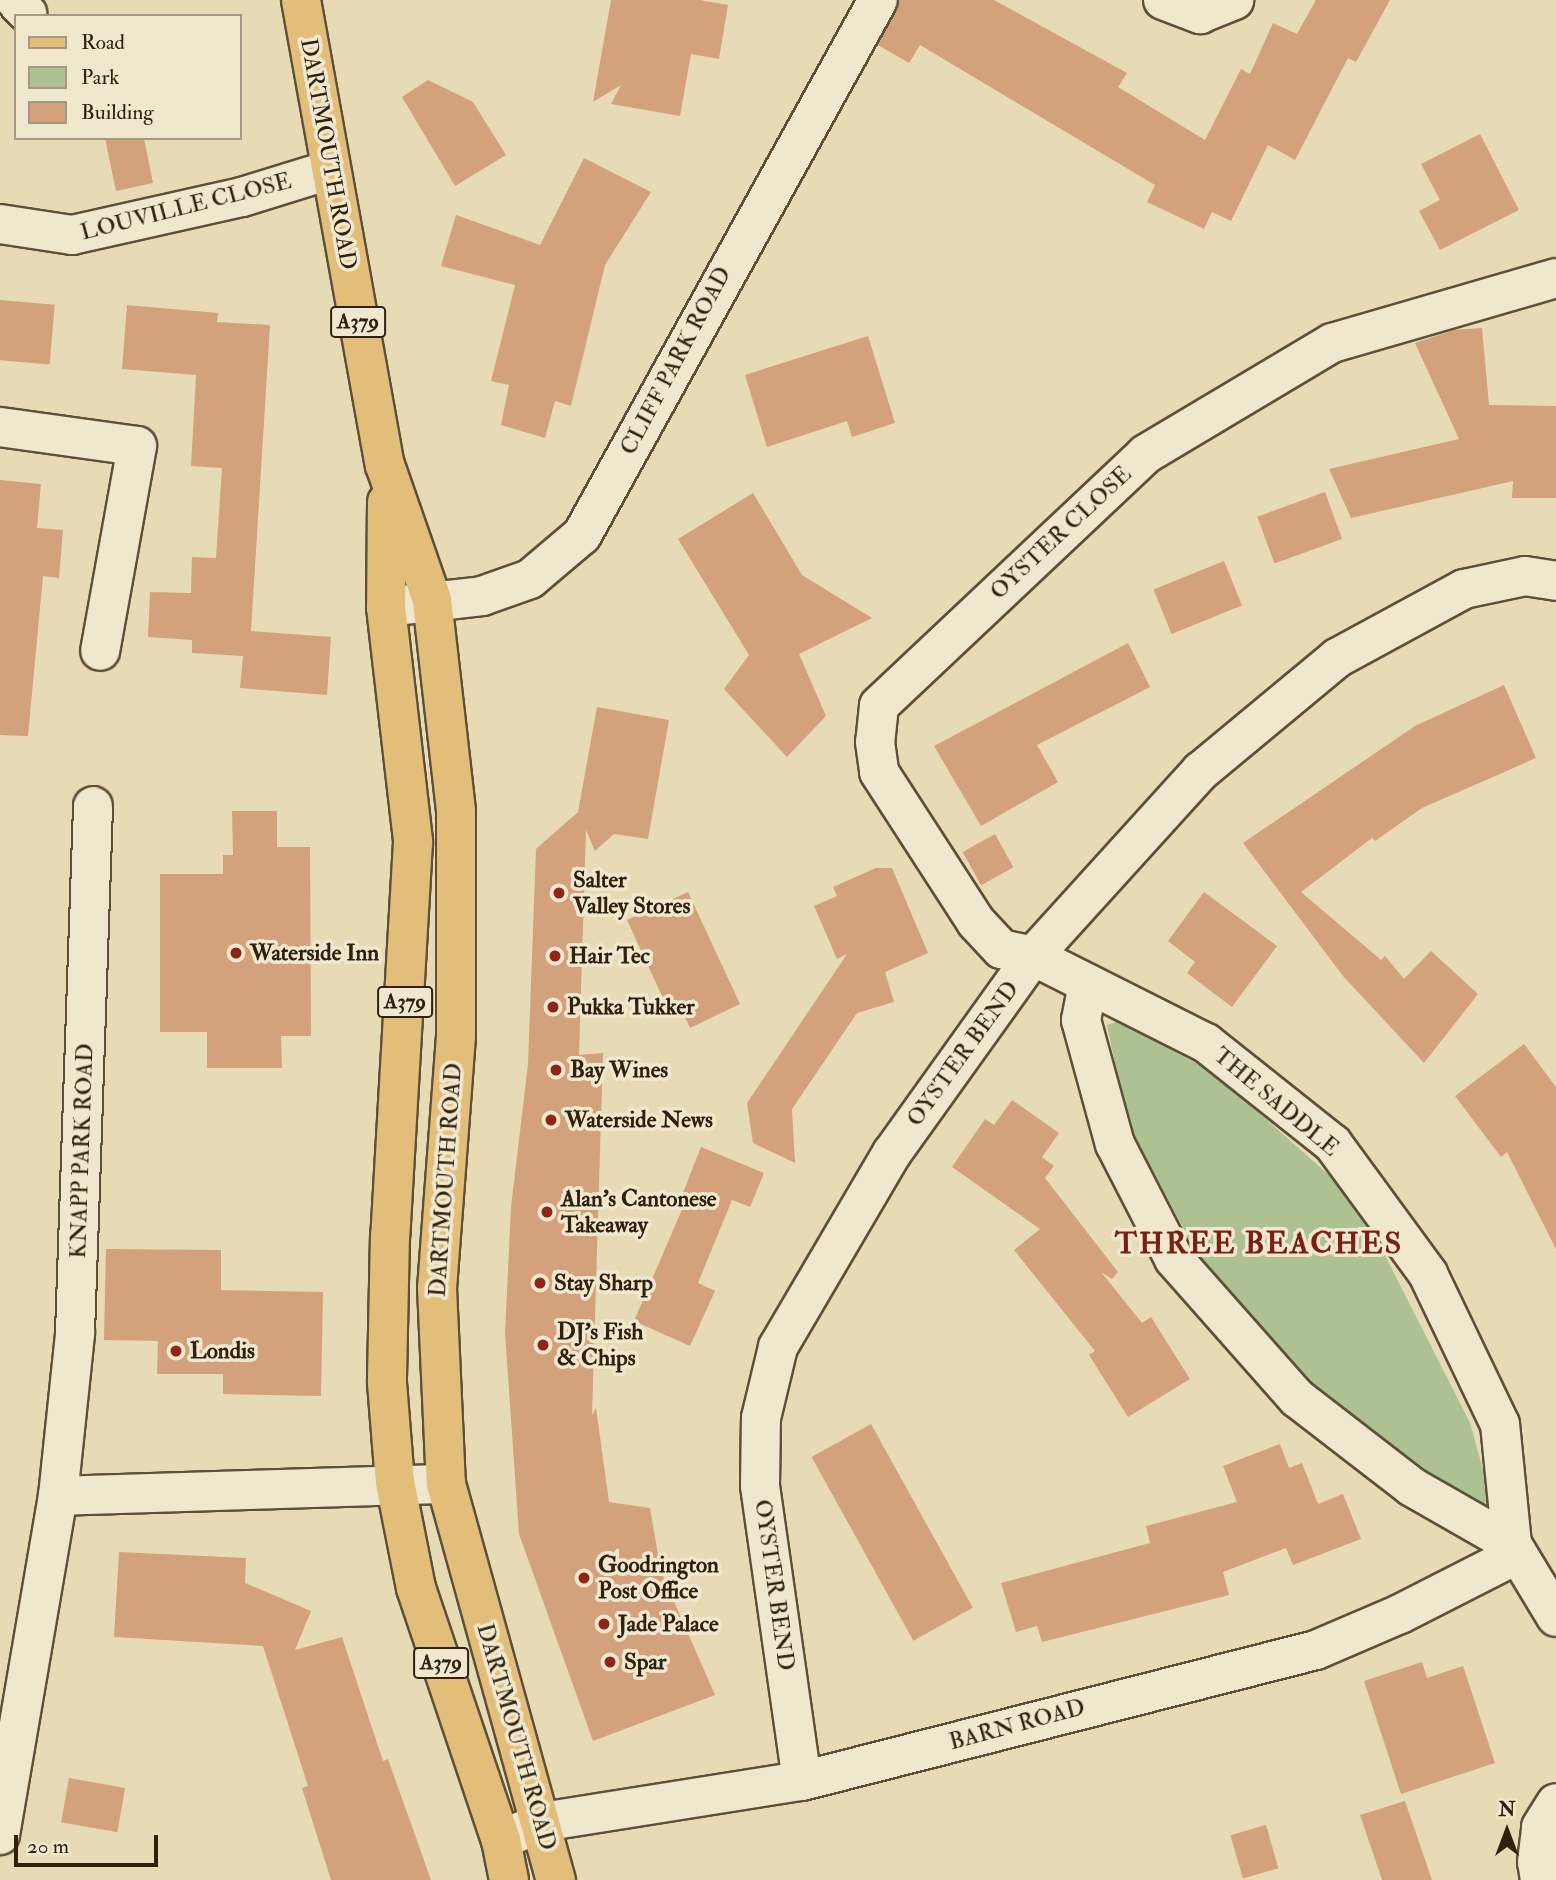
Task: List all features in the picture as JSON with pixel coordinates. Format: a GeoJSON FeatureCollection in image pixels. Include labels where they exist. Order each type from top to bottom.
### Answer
{"type":"FeatureCollection","features":[{"type":"Feature","properties":{"kind":"main road","name":"DARTMOUTH ROAD"},"geometry":{"type":"LineString","coordinates":[[301,0],[329,170],[387,474],[432,600],[456,812],[459,911],[450,1165],[437,1288],[446,1484],[556,1880]]}},
{"type":"Feature","properties":{"kind":"main road","name":"DARTMOUTH ROAD"},"geometry":{"type":"LineString","coordinates":[[387,474],[386,607],[413,842],[390,1235],[387,1383],[395,1482],[416,1588],[501,1840],[509,1880]]}},
{"type":"Feature","properties":{"kind":"street","name":"CLIFF PARK ROAD"},"geometry":{"type":"LineString","coordinates":[[386,607],[482,596],[530,579],[561,557],[582,535],[878,0]]}},
{"type":"Feature","properties":{"kind":"street"},"geometry":{"type":"LineString","coordinates":[[1163,0],[1200,14],[1234,0]]}},
{"type":"Feature","properties":{"kind":"street","name":"LOUVILLE CLOSE"},"geometry":{"type":"LineString","coordinates":[[0,224],[72,235],[242,197],[329,170]]}},
{"type":"Feature","properties":{"kind":"street","name":"OYSTER CLOSE"},"geometry":{"type":"LineString","coordinates":[[1033,956],[1001,949],[976,922],[879,772],[875,742],[879,706],[1146,454],[1332,343],[1556,278]]}},
{"type":"Feature","properties":{"kind":"street"},"geometry":{"type":"LineString","coordinates":[[0,428],[137,446],[100,651]]}},
{"type":"Feature","properties":{"kind":"street","name":"OYSTER BEND"},"geometry":{"type":"LineString","coordinates":[[802,1781],[760,1486],[761,1418],[778,1347],[892,1153],[1033,956],[1201,771],[1337,658],[1464,589],[1525,576],[1556,581]]}},
{"type":"Feature","properties":{"kind":"street","name":"KNAPP PARK ROAD"},"geometry":{"type":"LineString","coordinates":[[0,1835],[58,1496],[75,1319],[93,806]]}},
{"type":"Feature","properties":{"kind":"street","name":"THE SADDLE"},"geometry":{"type":"LineString","coordinates":[[1033,956],[1206,1043],[1333,1144],[1428,1274],[1500,1424],[1514,1549],[1556,1618]]}},
{"type":"Feature","properties":{"kind":"street","name":"THE SADDLE"},"geometry":{"type":"LineString","coordinates":[[1088,984],[1081,1020],[1115,1144],[1174,1259],[1297,1398],[1412,1487],[1514,1549]]}},
{"type":"Feature","properties":{"kind":"street"},"geometry":{"type":"LineString","coordinates":[[58,1496],[249,1493],[395,1482],[446,1484]]}},
{"type":"Feature","properties":{"kind":"street","name":"BARN ROAD"},"geometry":{"type":"LineString","coordinates":[[501,1840],[542,1822],[802,1781],[1316,1650],[1400,1614],[1514,1549]]}},
{"type":"Feature","properties":{"kind":"street"},"geometry":{"type":"LineString","coordinates":[[1541,1880],[1541,1827],[1556,1803]]}},
{"type":"Feature","properties":{"kind":"green space"},"geometry":{"type":"Polygon","coordinates":[[[1119,1021],[1214,1073],[1357,1200],[1470,1423],[1493,1505],[1475,1511],[1324,1404],[1200,1260],[1127,1122],[1107,1025],[1119,1021]]]}},
{"type":"Feature","properties":{"kind":"building"},"geometry":{"type":"Polygon","coordinates":[[[611,0],[700,0],[728,5],[719,59],[691,54],[680,116],[611,104],[621,85],[593,102],[611,0]]]}},
{"type":"Feature","properties":{"kind":"building"},"geometry":{"type":"Polygon","coordinates":[[[900,0],[994,0],[1127,73],[1118,87],[1205,140],[1241,69],[1250,74],[1273,23],[1297,34],[1316,0],[1390,0],[1356,62],[1348,58],[1295,160],[1268,145],[1231,221],[1212,212],[1204,229],[1147,202],[1155,185],[920,45],[909,63],[878,45],[900,0]]]}},
{"type":"Feature","properties":{"kind":"building"},"geometry":{"type":"Polygon","coordinates":[[[428,80],[473,102],[506,155],[455,186],[402,97],[428,80]]]}},
{"type":"Feature","properties":{"kind":"building"},"geometry":{"type":"Polygon","coordinates":[[[1480,134],[1519,210],[1440,250],[1419,211],[1440,200],[1421,164],[1480,134]]]}},
{"type":"Feature","properties":{"kind":"building"},"geometry":{"type":"Polygon","coordinates":[[[105,140],[144,140],[153,183],[116,191],[105,140]]]}},
{"type":"Feature","properties":{"kind":"building"},"geometry":{"type":"Polygon","coordinates":[[[584,158],[651,192],[605,265],[571,406],[555,401],[545,438],[501,425],[509,385],[491,381],[515,285],[441,266],[456,215],[540,245],[584,158]]]}},
{"type":"Feature","properties":{"kind":"building"},"geometry":{"type":"Polygon","coordinates":[[[0,300],[55,305],[50,365],[0,360],[0,300]]]}},
{"type":"Feature","properties":{"kind":"building"},"geometry":{"type":"Polygon","coordinates":[[[127,305],[218,313],[217,322],[270,325],[251,631],[331,637],[327,695],[240,688],[243,656],[192,653],[192,640],[148,637],[150,592],[191,593],[192,557],[216,558],[222,468],[191,466],[196,375],[122,369],[127,305]]]}},
{"type":"Feature","properties":{"kind":"building"},"geometry":{"type":"Polygon","coordinates":[[[1482,328],[1489,405],[1556,406],[1556,498],[1512,498],[1513,481],[1351,518],[1329,469],[1459,439],[1415,343],[1454,330],[1482,328]]]}},
{"type":"Feature","properties":{"kind":"building"},"geometry":{"type":"Polygon","coordinates":[[[868,336],[895,423],[852,437],[847,421],[767,447],[745,375],[868,336]]]}},
{"type":"Feature","properties":{"kind":"building"},"geometry":{"type":"Polygon","coordinates":[[[0,480],[41,484],[37,528],[63,530],[59,578],[43,576],[28,736],[0,735],[0,480]]]}},
{"type":"Feature","properties":{"kind":"building"},"geometry":{"type":"Polygon","coordinates":[[[1325,492],[1342,539],[1274,564],[1257,517],[1325,492]]]}},
{"type":"Feature","properties":{"kind":"building"},"geometry":{"type":"Polygon","coordinates":[[[753,493],[802,575],[872,618],[799,654],[826,716],[787,757],[724,689],[749,655],[678,539],[753,493]]]}},
{"type":"Feature","properties":{"kind":"building"},"geometry":{"type":"Polygon","coordinates":[[[1224,561],[1242,606],[1172,634],[1154,589],[1224,561]]]}},
{"type":"Feature","properties":{"kind":"building"},"geometry":{"type":"Polygon","coordinates":[[[1128,643],[1150,687],[1037,745],[1058,782],[981,826],[934,746],[1128,643]]]}},
{"type":"Feature","properties":{"kind":"building"},"geometry":{"type":"Polygon","coordinates":[[[1504,685],[1536,758],[1422,808],[1375,841],[1372,838],[1301,892],[1381,960],[1385,956],[1404,979],[1431,951],[1478,994],[1424,1063],[1343,976],[1243,843],[1415,726],[1504,685]]]}},
{"type":"Feature","properties":{"kind":"building"},"geometry":{"type":"Polygon","coordinates":[[[597,707],[669,720],[648,839],[614,834],[595,851],[586,830],[579,1055],[603,1053],[592,1415],[596,1408],[609,1502],[650,1508],[661,1572],[715,1695],[593,1741],[519,1534],[505,1333],[511,1207],[528,1064],[536,849],[578,812],[597,707]]]}},
{"type":"Feature","properties":{"kind":"building","name":"Waterside Inn"},"geometry":{"type":"Polygon","coordinates":[[[232,811],[277,811],[277,847],[310,847],[311,1036],[281,1036],[282,1068],[207,1068],[207,1032],[160,1032],[160,874],[223,874],[223,855],[233,855],[232,811]]]}},
{"type":"Feature","properties":{"kind":"building"},"geometry":{"type":"Polygon","coordinates":[[[995,834],[1013,867],[981,885],[963,852],[995,834]]]}},
{"type":"Feature","properties":{"kind":"building"},"geometry":{"type":"Polygon","coordinates":[[[876,868],[892,868],[928,953],[885,972],[894,1002],[857,1013],[792,1109],[795,1163],[753,1143],[747,1103],[847,954],[837,959],[814,906],[837,896],[833,887],[876,868]]]}},
{"type":"Feature","properties":{"kind":"building"},"geometry":{"type":"Polygon","coordinates":[[[688,892],[740,1004],[690,1028],[678,1002],[667,1007],[627,920],[688,892]]]}},
{"type":"Feature","properties":{"kind":"building"},"geometry":{"type":"Polygon","coordinates":[[[1204,892],[1277,946],[1232,1007],[1187,973],[1195,962],[1168,941],[1204,892]]]}},
{"type":"Feature","properties":{"kind":"building"},"geometry":{"type":"Polygon","coordinates":[[[1524,1044],[1556,1087],[1556,1249],[1507,1152],[1501,1157],[1455,1096],[1524,1044]]]}},
{"type":"Feature","properties":{"kind":"building"},"geometry":{"type":"Polygon","coordinates":[[[1012,1100],[1059,1133],[1042,1157],[1054,1166],[1045,1178],[1118,1272],[1112,1279],[1101,1272],[1142,1323],[1151,1317],[1190,1379],[1128,1417],[1089,1355],[1095,1351],[1014,1250],[1040,1229],[952,1167],[985,1119],[994,1125],[1012,1100]]]}},
{"type":"Feature","properties":{"kind":"building"},"geometry":{"type":"Polygon","coordinates":[[[701,1147],[764,1173],[750,1207],[732,1200],[698,1283],[715,1291],[690,1346],[634,1321],[687,1198],[682,1195],[701,1147]]]}},
{"type":"Feature","properties":{"kind":"building"},"geometry":{"type":"Polygon","coordinates":[[[106,1249],[221,1250],[221,1290],[323,1292],[321,1396],[223,1394],[223,1374],[157,1374],[158,1341],[104,1340],[106,1249]]]}},
{"type":"Feature","properties":{"kind":"building"},"geometry":{"type":"Polygon","coordinates":[[[871,1424],[973,1608],[913,1641],[812,1457],[871,1424]]]}},
{"type":"Feature","properties":{"kind":"building"},"geometry":{"type":"Polygon","coordinates":[[[1280,1444],[1289,1468],[1302,1463],[1318,1504],[1343,1494],[1361,1539],[1293,1565],[1286,1548],[1223,1572],[1229,1595],[1042,1642],[1037,1626],[1016,1632],[1001,1583],[1150,1543],[1146,1526],[1237,1502],[1223,1466],[1280,1444]]]}},
{"type":"Feature","properties":{"kind":"building"},"geometry":{"type":"Polygon","coordinates":[[[119,1552],[246,1558],[245,1583],[311,1611],[295,1650],[342,1637],[383,1761],[388,1759],[431,1880],[331,1880],[302,1788],[308,1786],[263,1646],[114,1637],[119,1552]]]}},
{"type":"Feature","properties":{"kind":"building"},"geometry":{"type":"Polygon","coordinates":[[[1422,1662],[1427,1678],[1463,1666],[1495,1763],[1401,1794],[1364,1681],[1422,1662]]]}},
{"type":"Feature","properties":{"kind":"building"},"geometry":{"type":"Polygon","coordinates":[[[69,1778],[125,1788],[117,1832],[61,1822],[69,1778]]]}},
{"type":"Feature","properties":{"kind":"building"},"geometry":{"type":"Polygon","coordinates":[[[1405,1801],[1432,1880],[1382,1880],[1360,1815],[1405,1801]]]}},
{"type":"Feature","properties":{"kind":"building"},"geometry":{"type":"Polygon","coordinates":[[[1266,1825],[1278,1868],[1243,1878],[1230,1835],[1266,1825]]]}},
{"type":"Feature","properties":{"kind":"place","name":"Salter Valley Stores"},"geometry":{"type":"Point","coordinates":[559,893]}},
{"type":"Feature","properties":{"kind":"place","name":"Waterside Inn"},"geometry":{"type":"Point","coordinates":[236,953]}},
{"type":"Feature","properties":{"kind":"place","name":"Hair Tec"},"geometry":{"type":"Point","coordinates":[555,956]}},
{"type":"Feature","properties":{"kind":"place","name":"Pukka Tukker"},"geometry":{"type":"Point","coordinates":[553,1007]}},
{"type":"Feature","properties":{"kind":"place","name":"Bay Wines"},"geometry":{"type":"Point","coordinates":[556,1070]}},
{"type":"Feature","properties":{"kind":"place","name":"Waterside News"},"geometry":{"type":"Point","coordinates":[551,1120]}},
{"type":"Feature","properties":{"kind":"place","name":"Alan's Cantonese Takeaway"},"geometry":{"type":"Point","coordinates":[547,1212]}},
{"type":"Feature","properties":{"kind":"place","name":"Stay Sharp"},"geometry":{"type":"Point","coordinates":[540,1283]}},
{"type":"Feature","properties":{"kind":"place","name":"DJ's Fish & Chips"},"geometry":{"type":"Point","coordinates":[543,1345]}},
{"type":"Feature","properties":{"kind":"place","name":"Londis"},"geometry":{"type":"Point","coordinates":[176,1351]}},
{"type":"Feature","properties":{"kind":"place","name":"Goodrington Post Office"},"geometry":{"type":"Point","coordinates":[584,1578]}},
{"type":"Feature","properties":{"kind":"place","name":"Jade Palace"},"geometry":{"type":"Point","coordinates":[604,1624]}},
{"type":"Feature","properties":{"kind":"place","name":"Spar"},"geometry":{"type":"Point","coordinates":[610,1662]}},
{"type":"Feature","properties":{"kind":"district","name":"THREE BEACHES"},"geometry":{"type":"Point","coordinates":[1259,1244]}}]}
